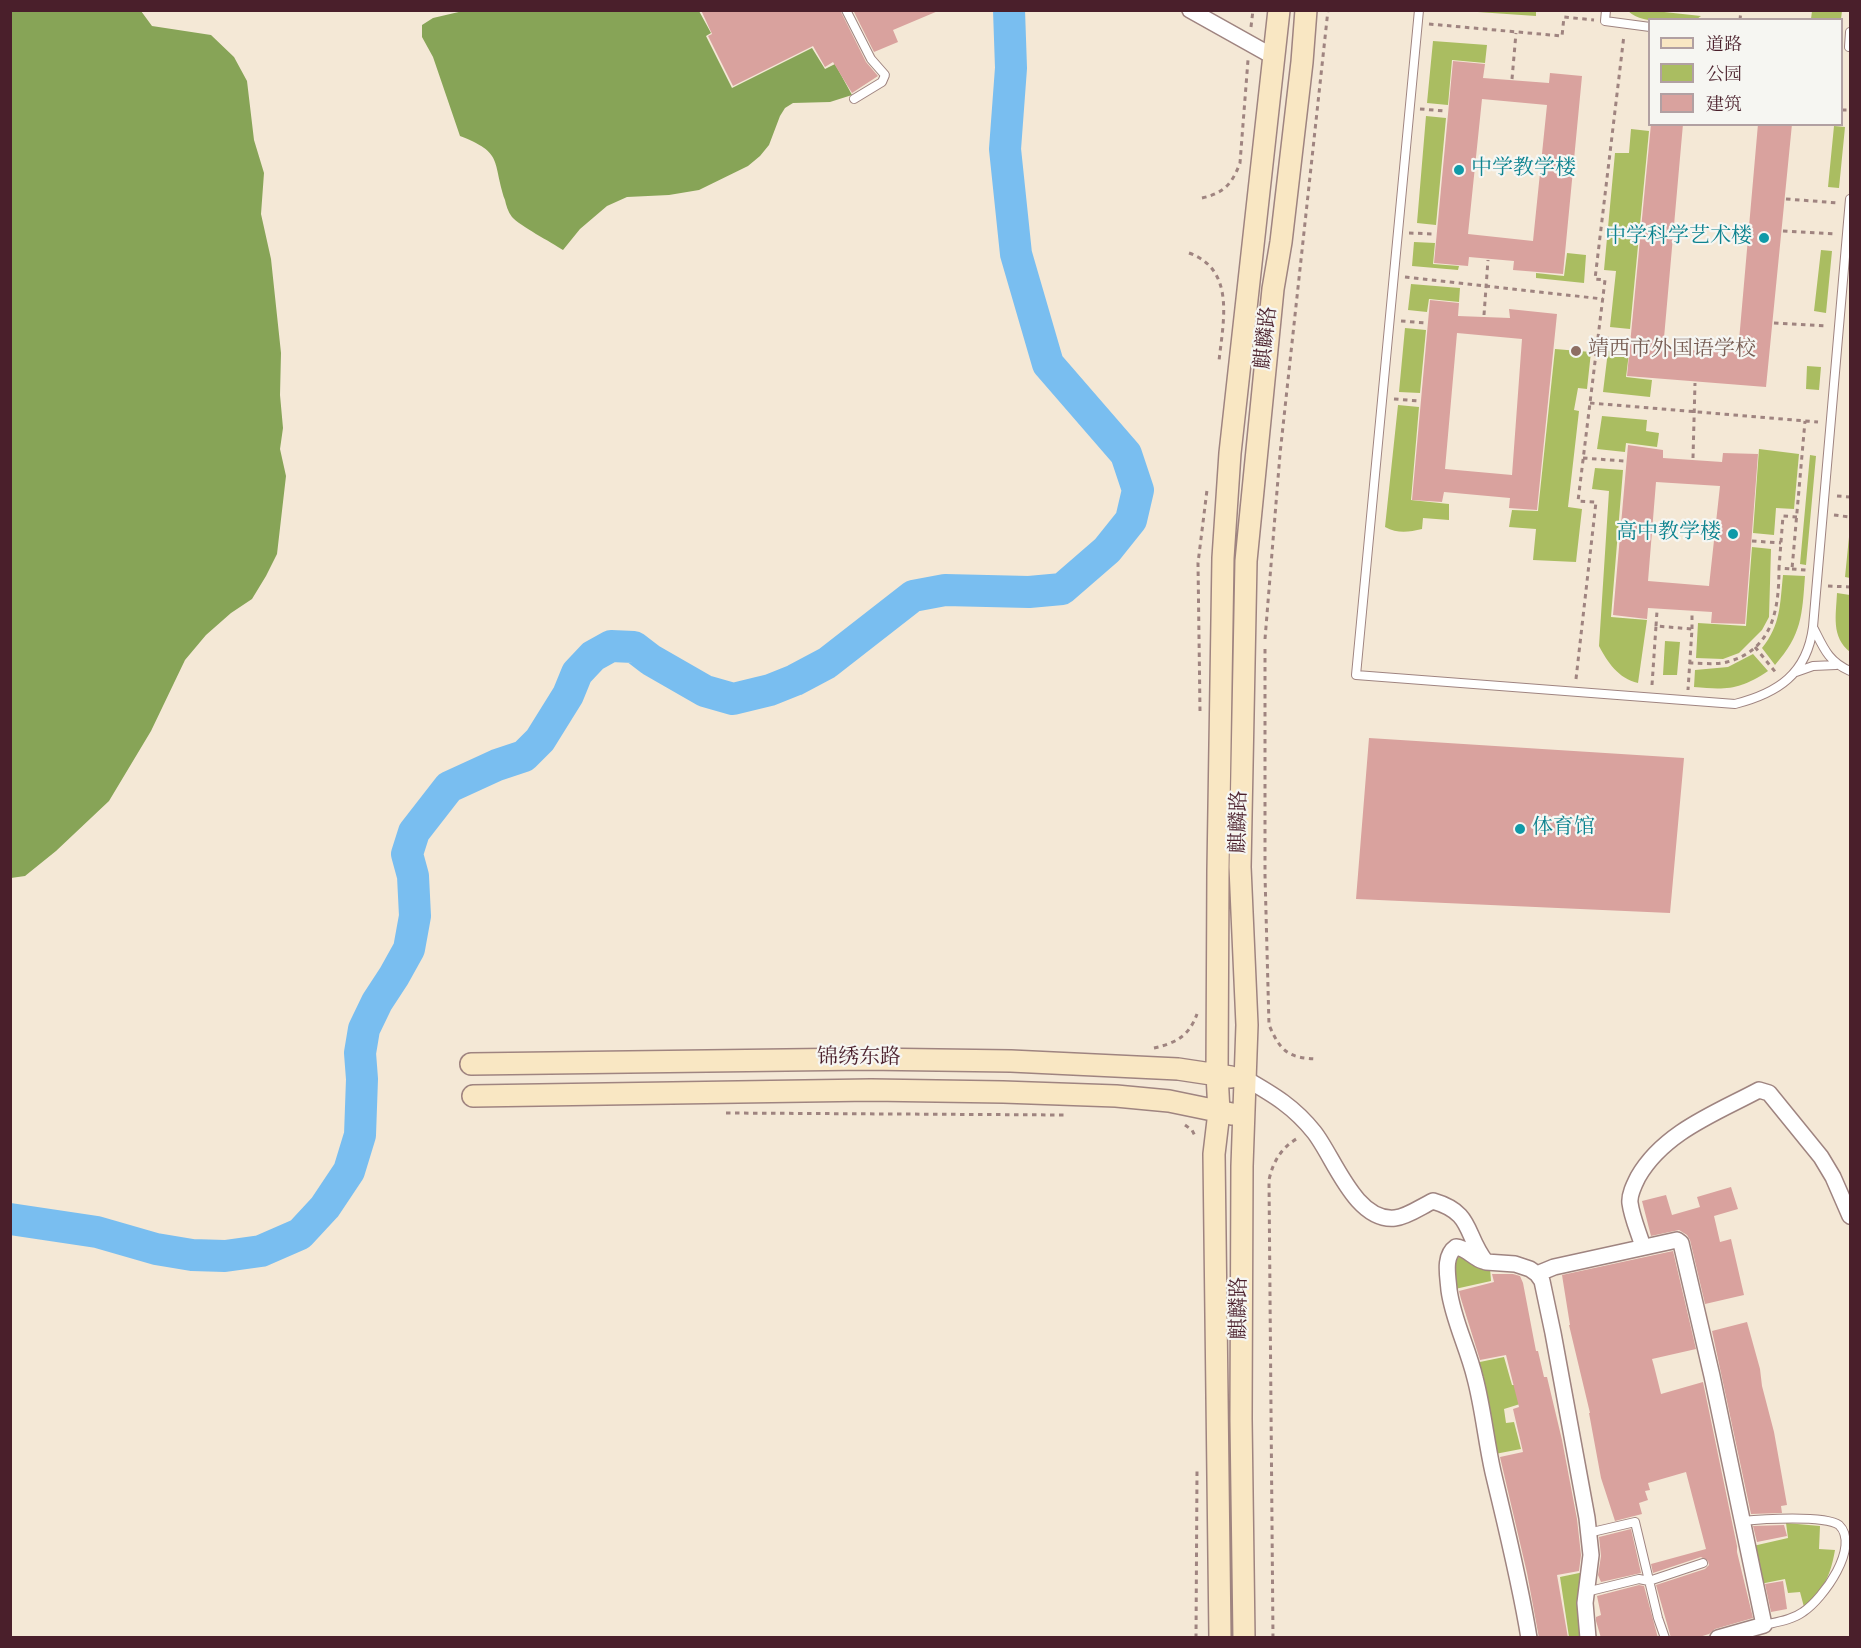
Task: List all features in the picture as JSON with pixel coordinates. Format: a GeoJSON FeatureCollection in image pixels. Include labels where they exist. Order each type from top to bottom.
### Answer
{"type":"FeatureCollection","features":[{"type":"Feature","properties":{"kind":"main road","name":"麒麟路"},"geometry":{"type":"LineString","coordinates":[[1220,1638],[1214,1154],[1219,1112],[1217,1074],[1223,558],[1230,453],[1279,10]]}},
{"type":"Feature","properties":{"kind":"main road","name":"麒麟路"},"geometry":{"type":"LineString","coordinates":[[1244,1638],[1241,1419],[1243,1115],[1247,1025],[1240,867],[1246,561],[1273,289],[1281,242],[1302,62],[1305,10]]}},
{"type":"Feature","properties":{"kind":"main road","name":"锦绣东路"},"geometry":{"type":"LineString","coordinates":[[471,1064],[877,1059],[1011,1061],[1178,1069],[1246,1079]]}},
{"type":"Feature","properties":{"kind":"main road","name":"锦绣东路"},"geometry":{"type":"LineString","coordinates":[[473,1096],[871,1090],[1003,1092],[1116,1095],[1168,1101],[1243,1115]]}},
{"type":"Feature","properties":{"kind":"street"},"geometry":{"type":"LineString","coordinates":[[1190,10],[1274,57]]}},
{"type":"Feature","properties":{"kind":"street"},"geometry":{"type":"LineString","coordinates":[[1246,1079],[1297,1112],[1316,1134],[1351,1191],[1363,1205],[1378,1216],[1396,1218],[1433,1201],[1449,1205],[1463,1217],[1479,1253],[1486,1262]]}},
{"type":"Feature","properties":{"kind":"street"},"geometry":{"type":"LineString","coordinates":[[1643,1247],[1630,1202],[1634,1186],[1642,1170],[1655,1154],[1686,1128],[1759,1090],[1768,1093],[1821,1157],[1851,1216]]}},
{"type":"Feature","properties":{"kind":"street"},"geometry":{"type":"LineString","coordinates":[[1537,1274],[1554,1267],[1677,1240],[1683,1246],[1764,1625],[1718,1638]]}},
{"type":"Feature","properties":{"kind":"street"},"geometry":{"type":"LineString","coordinates":[[1529,1638],[1476,1379],[1450,1292],[1448,1255],[1456,1247],[1486,1262],[1515,1264],[1537,1274],[1542,1281],[1591,1555],[1585,1603],[1588,1638]]}},
{"type":"Feature","properties":{"kind":"lane"},"geometry":{"type":"LineString","coordinates":[[846,10],[871,59],[885,75],[882,82],[854,99]]}},
{"type":"Feature","properties":{"kind":"lane"},"geometry":{"type":"LineString","coordinates":[[1419,10],[1356,675],[1735,704],[1772,692],[1784,683],[1795,672],[1811,645],[1851,199]]}},
{"type":"Feature","properties":{"kind":"lane"},"geometry":{"type":"LineString","coordinates":[[1606,10],[1605,21],[1648,27]]}},
{"type":"Feature","properties":{"kind":"lane"},"geometry":{"type":"LineString","coordinates":[[1847,47],[1851,32]]}},
{"type":"Feature","properties":{"kind":"lane"},"geometry":{"type":"LineString","coordinates":[[1813,627],[1827,654],[1836,665]]}},
{"type":"Feature","properties":{"kind":"lane"},"geometry":{"type":"LineString","coordinates":[[1795,672],[1813,666],[1836,665],[1851,671]]}},
{"type":"Feature","properties":{"kind":"lane"},"geometry":{"type":"LineString","coordinates":[[1742,1521],[1783,1519],[1833,1522],[1840,1526],[1850,1542],[1846,1559],[1833,1581],[1816,1601],[1792,1619],[1764,1625]]}},
{"type":"Feature","properties":{"kind":"lane"},"geometry":{"type":"LineString","coordinates":[[1588,1533],[1635,1522],[1665,1638]]}},
{"type":"Feature","properties":{"kind":"lane"},"geometry":{"type":"LineString","coordinates":[[1586,1592],[1639,1579],[1649,1581],[1703,1563]]}},
{"type":"Feature","properties":{"kind":"path"},"geometry":{"type":"LineString","coordinates":[[1202,198],[1216,195],[1226,188],[1235,176],[1240,163],[1253,10]]}},
{"type":"Feature","properties":{"kind":"path"},"geometry":{"type":"LineString","coordinates":[[1318,1059],[1302,1059],[1288,1053],[1277,1043],[1269,1025],[1265,875],[1265,644],[1281,454],[1328,10]]}},
{"type":"Feature","properties":{"kind":"path"},"geometry":{"type":"LineString","coordinates":[[1418,23],[1562,36],[1564,17],[1605,21]]}},
{"type":"Feature","properties":{"kind":"path"},"geometry":{"type":"LineString","coordinates":[[1574,693],[1596,502],[1578,501],[1605,280],[1595,279],[1625,25]]}},
{"type":"Feature","properties":{"kind":"path"},"geometry":{"type":"LineString","coordinates":[[1512,79],[1516,32]]}},
{"type":"Feature","properties":{"kind":"path"},"geometry":{"type":"LineString","coordinates":[[1410,108],[1445,111]]}},
{"type":"Feature","properties":{"kind":"path"},"geometry":{"type":"LineString","coordinates":[[1786,199],[1850,204]]}},
{"type":"Feature","properties":{"kind":"path"},"geometry":{"type":"LineString","coordinates":[[1783,231],[1847,235]]}},
{"type":"Feature","properties":{"kind":"path"},"geometry":{"type":"LineString","coordinates":[[1398,233],[1434,234]]}},
{"type":"Feature","properties":{"kind":"path"},"geometry":{"type":"LineString","coordinates":[[1189,253],[1202,257],[1221,282],[1224,303],[1218,371]]}},
{"type":"Feature","properties":{"kind":"path"},"geometry":{"type":"LineString","coordinates":[[1484,315],[1488,260]]}},
{"type":"Feature","properties":{"kind":"path"},"geometry":{"type":"LineString","coordinates":[[1394,276],[1603,299]]}},
{"type":"Feature","properties":{"kind":"path"},"geometry":{"type":"LineString","coordinates":[[1390,320],[1426,323]]}},
{"type":"Feature","properties":{"kind":"path"},"geometry":{"type":"LineString","coordinates":[[1774,323],[1840,326]]}},
{"type":"Feature","properties":{"kind":"path"},"geometry":{"type":"LineString","coordinates":[[1598,337],[1629,341]]}},
{"type":"Feature","properties":{"kind":"path"},"geometry":{"type":"LineString","coordinates":[[1693,458],[1695,383]]}},
{"type":"Feature","properties":{"kind":"path"},"geometry":{"type":"LineString","coordinates":[[1382,398],[1419,401]]}},
{"type":"Feature","properties":{"kind":"path"},"geometry":{"type":"LineString","coordinates":[[1590,403],[1831,423]]}},
{"type":"Feature","properties":{"kind":"path"},"geometry":{"type":"LineString","coordinates":[[1779,568],[1792,569],[1805,421]]}},
{"type":"Feature","properties":{"kind":"path"},"geometry":{"type":"LineString","coordinates":[[1583,458],[1624,461]]}},
{"type":"Feature","properties":{"kind":"path"},"geometry":{"type":"LineString","coordinates":[[1200,722],[1198,563],[1207,485]]}},
{"type":"Feature","properties":{"kind":"path"},"geometry":{"type":"LineString","coordinates":[[1689,663],[1727,662],[1747,653],[1755,647],[1772,625],[1783,516],[1797,517]]}},
{"type":"Feature","properties":{"kind":"path"},"geometry":{"type":"LineString","coordinates":[[1752,541],[1781,543]]}},
{"type":"Feature","properties":{"kind":"path"},"geometry":{"type":"LineString","coordinates":[[1817,585],[1851,587]]}},
{"type":"Feature","properties":{"kind":"path"},"geometry":{"type":"LineString","coordinates":[[1651,698],[1657,611]]}},
{"type":"Feature","properties":{"kind":"path"},"geometry":{"type":"LineString","coordinates":[[1688,700],[1692,612]]}},
{"type":"Feature","properties":{"kind":"path"},"geometry":{"type":"LineString","coordinates":[[1656,626],[1692,629]]}},
{"type":"Feature","properties":{"kind":"path"},"geometry":{"type":"LineString","coordinates":[[1755,647],[1784,683]]}},
{"type":"Feature","properties":{"kind":"path"},"geometry":{"type":"LineString","coordinates":[[1152,1048],[1180,1040],[1192,1027],[1199,1009]]}},
{"type":"Feature","properties":{"kind":"path"},"geometry":{"type":"LineString","coordinates":[[715,1113],[1071,1115]]}},
{"type":"Feature","properties":{"kind":"path"},"geometry":{"type":"LineString","coordinates":[[1182,1122],[1192,1130],[1197,1140]]}},
{"type":"Feature","properties":{"kind":"path"},"geometry":{"type":"LineString","coordinates":[[1273,1638],[1269,1180],[1272,1166],[1288,1144],[1298,1138],[1316,1134]]}},
{"type":"Feature","properties":{"kind":"path"},"geometry":{"type":"LineString","coordinates":[[1196,1638],[1197,1470]]}},
{"type":"Feature","properties":{"kind":"green space"},"geometry":{"type":"Polygon","coordinates":[[[10,11],[141,11],[152,26],[211,35],[234,57],[247,81],[254,140],[264,173],[261,214],[271,259],[281,353],[280,395],[283,428],[280,449],[286,476],[277,554],[252,599],[231,613],[206,635],[185,660],[151,731],[109,801],[56,851],[25,876],[11,878],[10,11]]]}},
{"type":"Feature","properties":{"kind":"green space"},"geometry":{"type":"Polygon","coordinates":[[[463,11],[699,11],[711,33],[706,36],[732,88],[812,48],[825,69],[835,64],[852,95],[830,102],[793,103],[785,108],[780,116],[769,145],[748,166],[699,190],[669,195],[627,197],[607,206],[580,229],[563,250],[512,217],[501,187],[497,167],[490,153],[460,136],[433,57],[422,37],[422,25],[433,18],[463,11]]]}},
{"type":"Feature","properties":{"kind":"green space"},"geometry":{"type":"Polygon","coordinates":[[[1463,11],[1536,11],[1536,16],[1463,11]]]}},
{"type":"Feature","properties":{"kind":"green space"},"geometry":{"type":"Polygon","coordinates":[[[1628,11],[1655,11],[1701,16],[1698,18],[1648,20],[1635,16],[1628,11]]]}},
{"type":"Feature","properties":{"kind":"green space"},"geometry":{"type":"Polygon","coordinates":[[[1812,11],[1842,11],[1841,18],[1811,18],[1812,11]]]}},
{"type":"Feature","properties":{"kind":"green space"},"geometry":{"type":"Polygon","coordinates":[[[1433,41],[1487,45],[1485,63],[1452,60],[1448,105],[1427,103],[1433,41]]]}},
{"type":"Feature","properties":{"kind":"green space"},"geometry":{"type":"Polygon","coordinates":[[[1426,116],[1446,118],[1436,225],[1417,223],[1426,116]]]}},
{"type":"Feature","properties":{"kind":"green space"},"geometry":{"type":"Polygon","coordinates":[[[1834,126],[1845,127],[1839,188],[1828,187],[1834,126]]]}},
{"type":"Feature","properties":{"kind":"green space"},"geometry":{"type":"Polygon","coordinates":[[[1631,129],[1649,131],[1630,329],[1610,327],[1616,271],[1604,270],[1615,153],[1629,153],[1631,129]]]}},
{"type":"Feature","properties":{"kind":"green space"},"geometry":{"type":"Polygon","coordinates":[[[1414,242],[1435,243],[1433,264],[1459,266],[1458,270],[1412,266],[1414,242]]]}},
{"type":"Feature","properties":{"kind":"green space"},"geometry":{"type":"Polygon","coordinates":[[[1821,250],[1832,251],[1826,313],[1814,311],[1821,250]]]}},
{"type":"Feature","properties":{"kind":"green space"},"geometry":{"type":"Polygon","coordinates":[[[1567,253],[1586,255],[1584,283],[1536,278],[1536,273],[1564,276],[1567,253]]]}},
{"type":"Feature","properties":{"kind":"green space"},"geometry":{"type":"Polygon","coordinates":[[[1411,284],[1460,288],[1459,302],[1429,299],[1427,312],[1408,310],[1411,284]]]}},
{"type":"Feature","properties":{"kind":"green space"},"geometry":{"type":"Polygon","coordinates":[[[1405,328],[1426,330],[1420,393],[1399,392],[1405,328]]]}},
{"type":"Feature","properties":{"kind":"green space"},"geometry":{"type":"Polygon","coordinates":[[[1555,349],[1591,352],[1587,389],[1578,388],[1574,410],[1579,411],[1568,507],[1582,509],[1576,562],[1533,560],[1536,529],[1509,527],[1512,510],[1538,511],[1555,349]]]}},
{"type":"Feature","properties":{"kind":"green space"},"geometry":{"type":"Polygon","coordinates":[[[1608,351],[1629,353],[1626,377],[1652,380],[1650,397],[1603,392],[1608,351]]]}},
{"type":"Feature","properties":{"kind":"green space"},"geometry":{"type":"Polygon","coordinates":[[[1807,366],[1821,367],[1819,390],[1806,389],[1807,366]]]}},
{"type":"Feature","properties":{"kind":"green space"},"geometry":{"type":"Polygon","coordinates":[[[1398,405],[1419,407],[1411,500],[1449,504],[1449,520],[1423,518],[1422,529],[1408,532],[1394,531],[1385,527],[1398,405]]]}},
{"type":"Feature","properties":{"kind":"green space"},"geometry":{"type":"Polygon","coordinates":[[[1602,416],[1647,420],[1646,431],[1659,433],[1657,447],[1626,443],[1625,452],[1597,449],[1602,416]]]}},
{"type":"Feature","properties":{"kind":"green space"},"geometry":{"type":"Polygon","coordinates":[[[1759,449],[1799,454],[1794,509],[1776,508],[1774,535],[1753,533],[1759,449]]]}},
{"type":"Feature","properties":{"kind":"green space"},"geometry":{"type":"Polygon","coordinates":[[[1810,455],[1816,456],[1806,565],[1800,564],[1810,455]]]}},
{"type":"Feature","properties":{"kind":"green space"},"geometry":{"type":"Polygon","coordinates":[[[1595,468],[1623,470],[1611,617],[1647,620],[1638,683],[1619,674],[1599,646],[1609,491],[1592,489],[1595,468]]]}},
{"type":"Feature","properties":{"kind":"green space"},"geometry":{"type":"Polygon","coordinates":[[[1850,527],[1850,578],[1845,577],[1850,527]]]}},
{"type":"Feature","properties":{"kind":"green space"},"geometry":{"type":"Polygon","coordinates":[[[1752,547],[1771,549],[1769,617],[1762,630],[1739,653],[1723,659],[1696,658],[1698,623],[1746,626],[1752,547]]]}},
{"type":"Feature","properties":{"kind":"green space"},"geometry":{"type":"Polygon","coordinates":[[[1783,575],[1805,576],[1804,590],[1796,634],[1775,665],[1762,648],[1776,622],[1783,575]]]}},
{"type":"Feature","properties":{"kind":"green space"},"geometry":{"type":"Polygon","coordinates":[[[1837,593],[1850,595],[1850,652],[1837,633],[1837,593]]]}},
{"type":"Feature","properties":{"kind":"green space"},"geometry":{"type":"Polygon","coordinates":[[[1665,641],[1680,642],[1677,675],[1663,675],[1665,641]]]}},
{"type":"Feature","properties":{"kind":"green space"},"geometry":{"type":"Polygon","coordinates":[[[1753,654],[1768,671],[1749,682],[1732,687],[1694,687],[1695,670],[1728,667],[1753,654]]]}},
{"type":"Feature","properties":{"kind":"green space"},"geometry":{"type":"Polygon","coordinates":[[[1460,1255],[1490,1268],[1491,1281],[1455,1289],[1455,1262],[1460,1255]]]}},
{"type":"Feature","properties":{"kind":"green space"},"geometry":{"type":"Polygon","coordinates":[[[1504,1357],[1512,1385],[1516,1385],[1520,1404],[1504,1409],[1506,1423],[1514,1422],[1521,1449],[1495,1454],[1475,1363],[1504,1357]]]}},
{"type":"Feature","properties":{"kind":"green space"},"geometry":{"type":"Polygon","coordinates":[[[1786,1523],[1820,1526],[1819,1549],[1835,1550],[1825,1582],[1804,1607],[1800,1592],[1788,1593],[1785,1579],[1760,1584],[1753,1546],[1788,1538],[1786,1523]]]}},
{"type":"Feature","properties":{"kind":"green space"},"geometry":{"type":"Polygon","coordinates":[[[1584,1572],[1578,1611],[1580,1637],[1569,1637],[1560,1577],[1584,1572]]]}},
{"type":"Feature","properties":{"kind":"building"},"geometry":{"type":"Polygon","coordinates":[[[701,10],[840,10],[866,62],[878,76],[852,93],[833,62],[825,67],[813,46],[733,86],[708,36],[712,34],[701,10]]]}},
{"type":"Feature","properties":{"kind":"building"},"geometry":{"type":"Polygon","coordinates":[[[853,10],[938,11],[893,30],[898,42],[874,52],[853,10]]]}},
{"type":"Feature","properties":{"kind":"building","name":"中学教学楼"},"geometry":{"type":"Polygon","coordinates":[[[1453,61],[1485,64],[1483,78],[1549,83],[1550,73],[1582,76],[1563,274],[1513,270],[1514,261],[1469,257],[1468,266],[1434,263],[1453,61]],[[1482,99],[1468,234],[1533,241],[1547,105],[1482,99]]]}},
{"type":"Feature","properties":{"kind":"building","name":"中学科学艺术楼"},"geometry":{"type":"Polygon","coordinates":[[[1651,126],[1683,126],[1663,349],[1738,352],[1758,126],[1792,126],[1766,387],[1627,376],[1651,126]]]}},
{"type":"Feature","properties":{"kind":"building"},"geometry":{"type":"Polygon","coordinates":[[[1430,300],[1459,303],[1458,316],[1510,318],[1509,309],[1557,314],[1537,510],[1509,508],[1510,498],[1444,492],[1442,502],[1412,500],[1430,300]],[[1457,333],[1445,469],[1512,475],[1522,339],[1457,333]]]}},
{"type":"Feature","properties":{"kind":"building","name":"高中教学楼"},"geometry":{"type":"Polygon","coordinates":[[[1628,445],[1663,450],[1663,458],[1722,462],[1723,453],[1758,454],[1745,624],[1711,623],[1712,612],[1648,608],[1647,619],[1613,615],[1628,445]],[[1656,482],[1648,581],[1709,586],[1720,486],[1656,482]]]}},
{"type":"Feature","properties":{"kind":"building","name":"体育馆"},"geometry":{"type":"Polygon","coordinates":[[[1369,738],[1684,758],[1670,913],[1356,899],[1369,738]]]}},
{"type":"Feature","properties":{"kind":"building"},"geometry":{"type":"Polygon","coordinates":[[[1731,1187],[1738,1209],[1714,1216],[1720,1242],[1731,1239],[1744,1295],[1705,1304],[1687,1235],[1679,1230],[1651,1236],[1642,1201],[1666,1195],[1672,1215],[1700,1207],[1697,1197],[1731,1187]]]}},
{"type":"Feature","properties":{"kind":"building"},"geometry":{"type":"Polygon","coordinates":[[[1673,1251],[1696,1349],[1652,1359],[1661,1394],[1703,1382],[1737,1552],[1753,1618],[1715,1629],[1709,1634],[1696,1638],[1671,1638],[1656,1585],[1705,1569],[1709,1565],[1708,1561],[1701,1557],[1653,1573],[1651,1564],[1706,1549],[1686,1472],[1648,1483],[1650,1490],[1645,1491],[1648,1500],[1639,1503],[1642,1514],[1615,1521],[1601,1478],[1590,1413],[1569,1325],[1562,1275],[1673,1251]]]}},
{"type":"Feature","properties":{"kind":"building"},"geometry":{"type":"Polygon","coordinates":[[[1492,1274],[1520,1276],[1523,1283],[1536,1351],[1538,1351],[1544,1377],[1547,1377],[1562,1440],[1577,1519],[1581,1555],[1579,1571],[1557,1575],[1568,1638],[1539,1638],[1527,1573],[1500,1457],[1523,1452],[1513,1409],[1519,1407],[1506,1355],[1480,1360],[1459,1291],[1494,1282],[1492,1274]]]}},
{"type":"Feature","properties":{"kind":"building"},"geometry":{"type":"Polygon","coordinates":[[[1747,1322],[1774,1432],[1787,1505],[1781,1506],[1782,1513],[1751,1514],[1712,1331],[1747,1322]]]}},
{"type":"Feature","properties":{"kind":"building"},"geometry":{"type":"Polygon","coordinates":[[[1784,1525],[1787,1536],[1757,1542],[1753,1526],[1784,1525]]]}},
{"type":"Feature","properties":{"kind":"building"},"geometry":{"type":"Polygon","coordinates":[[[1631,1529],[1641,1573],[1601,1582],[1598,1575],[1601,1556],[1599,1537],[1631,1529]]]}},
{"type":"Feature","properties":{"kind":"building"},"geometry":{"type":"Polygon","coordinates":[[[1783,1581],[1787,1609],[1771,1612],[1765,1584],[1783,1581]]]}},
{"type":"Feature","properties":{"kind":"building"},"geometry":{"type":"Polygon","coordinates":[[[1639,1585],[1644,1586],[1658,1638],[1601,1638],[1596,1621],[1596,1617],[1601,1615],[1597,1596],[1639,1585]]]}},
{"type":"Feature","properties":{"kind":"waterway"},"geometry":{"type":"LineString","coordinates":[[10,1219],[97,1232],[156,1249],[192,1255],[225,1256],[261,1251],[300,1234],[325,1207],[349,1171],[360,1135],[362,1079],[360,1053],[364,1029],[377,1002],[409,949],[415,916],[413,876],[407,854],[414,832],[449,787],[497,765],[524,756],[540,740],[568,695],[577,673],[593,656],[611,646],[634,647],[651,660],[705,691],[733,699],[770,690],[827,663],[913,596],[945,590],[1029,592],[1062,589],[1107,550],[1131,520],[1138,490],[1126,454],[1048,364],[1016,254],[1005,149],[1011,68],[1009,10]]}},
{"type":"Feature","properties":{"kind":"place","name":"中学教学楼"},"geometry":{"type":"Point","coordinates":[1459,170]}},
{"type":"Feature","properties":{"kind":"place","name":"中学科学艺术楼"},"geometry":{"type":"Point","coordinates":[1764,238]}},
{"type":"Feature","properties":{"kind":"place","name":"靖西市外国语学校"},"geometry":{"type":"Point","coordinates":[1576,351]}},
{"type":"Feature","properties":{"kind":"place","name":"高中教学楼"},"geometry":{"type":"Point","coordinates":[1733,534]}},
{"type":"Feature","properties":{"kind":"place","name":"体育馆"},"geometry":{"type":"Point","coordinates":[1520,829]}}]}
